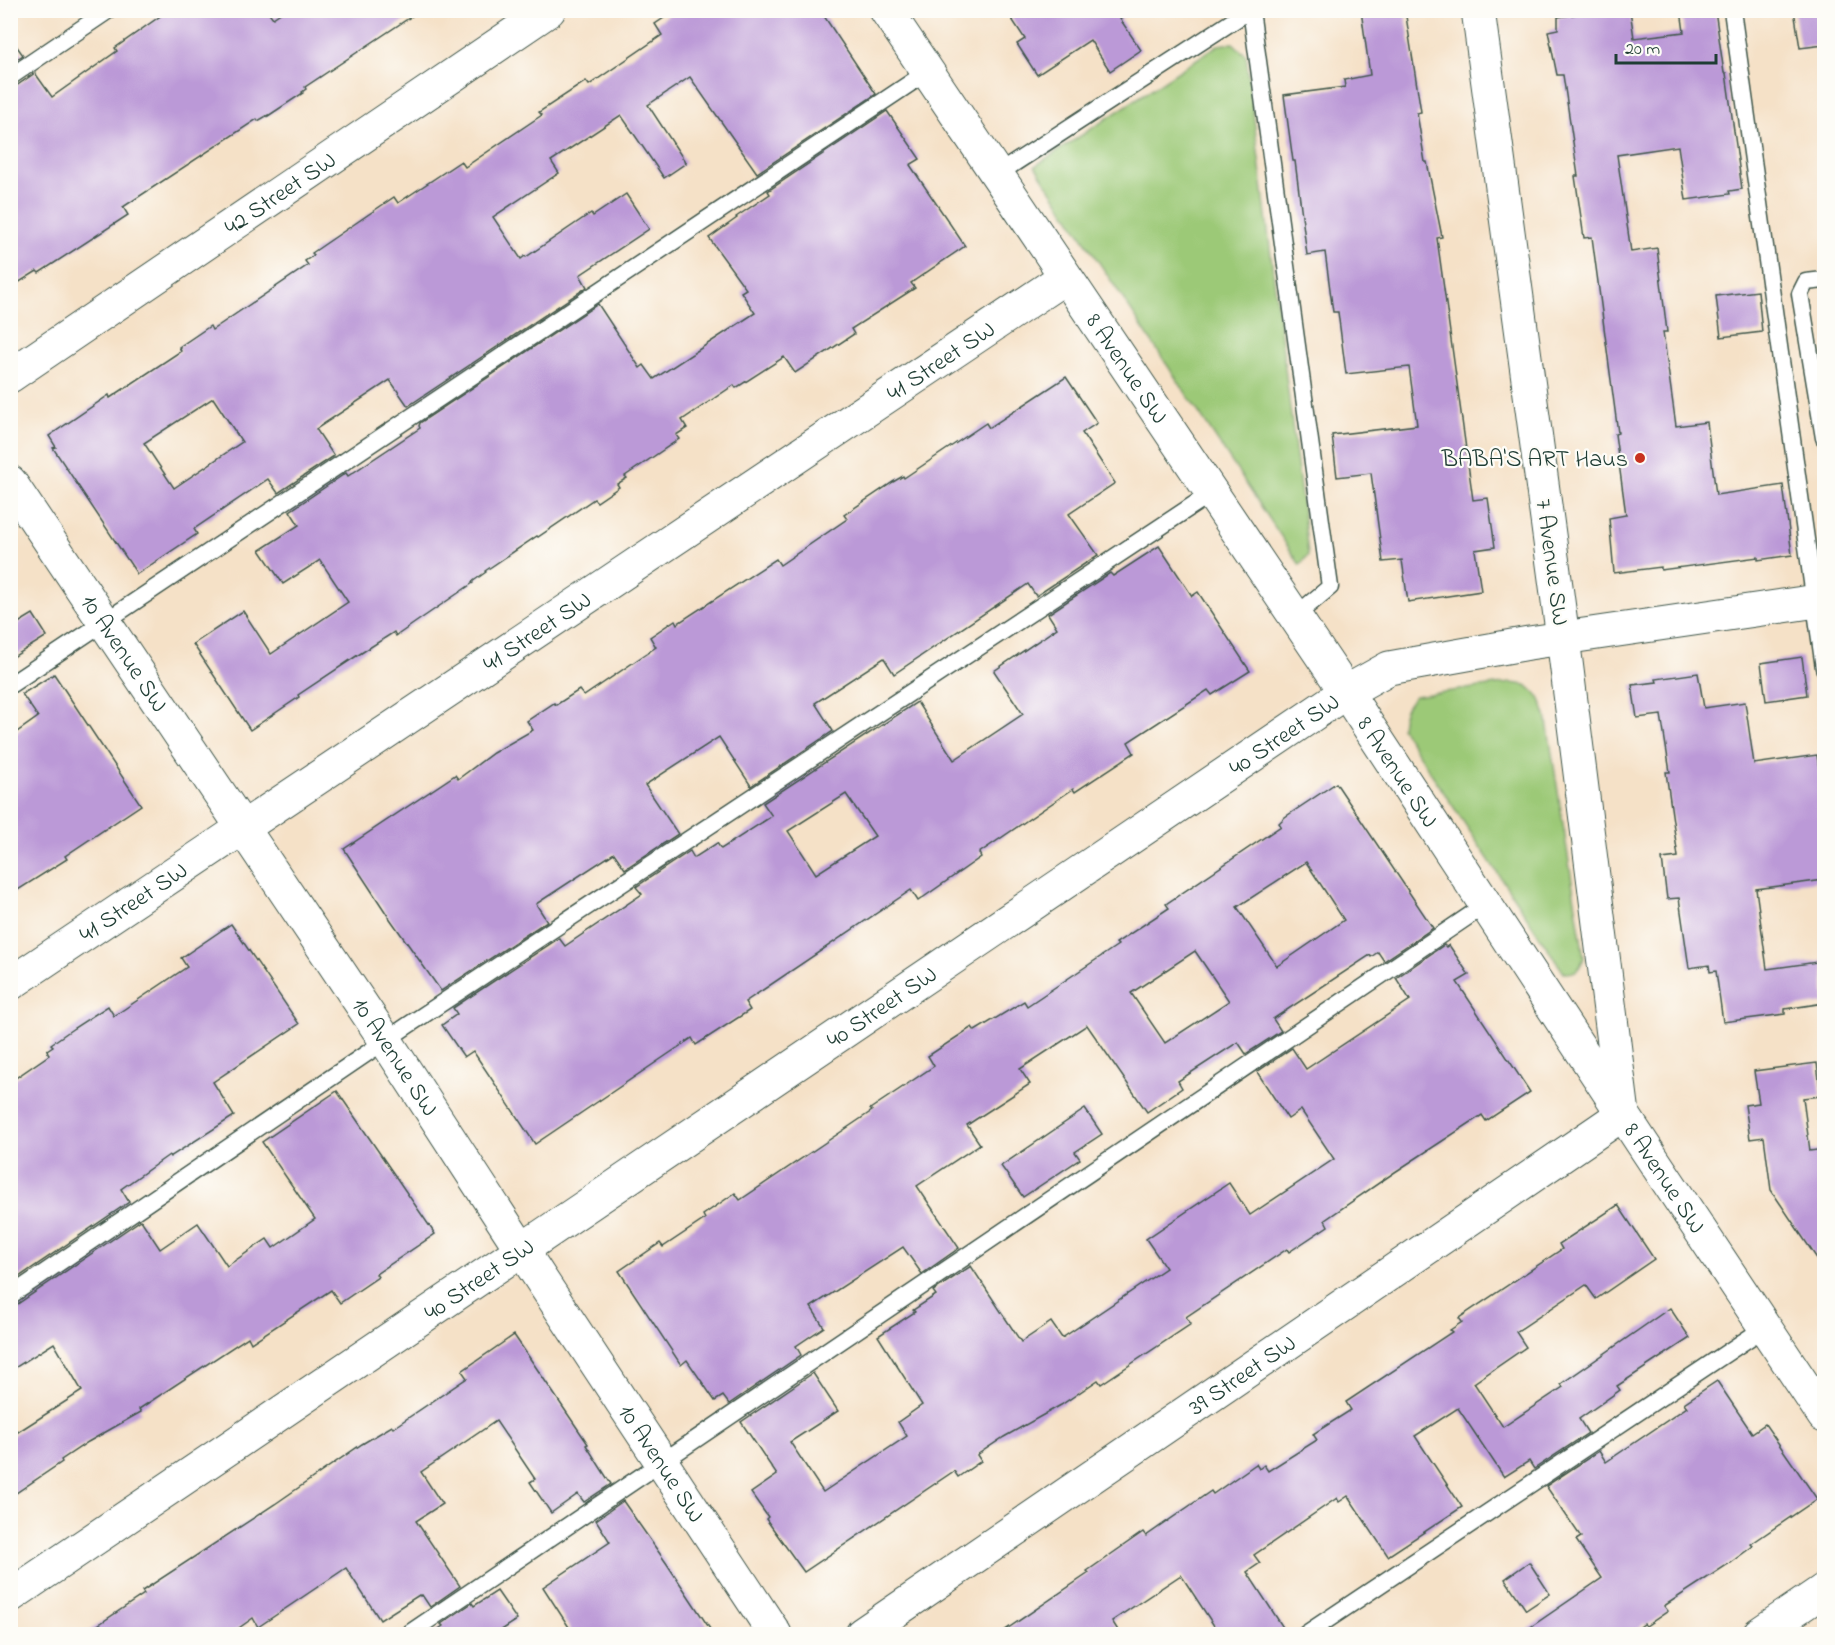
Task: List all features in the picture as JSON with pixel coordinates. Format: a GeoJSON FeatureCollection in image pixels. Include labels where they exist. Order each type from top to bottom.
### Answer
{"type":"FeatureCollection","features":[{"type":"Feature","properties":{"kind":"street","name":"42 Street SW"},"geometry":{"type":"LineString","coordinates":[[10,376],[549,10]]}},
{"type":"Feature","properties":{"kind":"street","name":"8 Avenue SW"},"geometry":{"type":"LineString","coordinates":[[886,10],[1210,494],[1346,692],[1824,1416]]}},
{"type":"Feature","properties":{"kind":"street","name":"7 Avenue SW"},"geometry":{"type":"LineString","coordinates":[[1478,10],[1563,638],[1623,1114]]}},
{"type":"Feature","properties":{"kind":"street","name":"41 Street SW"},"geometry":{"type":"LineString","coordinates":[[10,984],[1065,278]]}},
{"type":"Feature","properties":{"kind":"street","name":"10 Avenue SW"},"geometry":{"type":"LineString","coordinates":[[10,482],[386,1041],[775,1635]]}},
{"type":"Feature","properties":{"kind":"street","name":"40 Street SW"},"geometry":{"type":"LineString","coordinates":[[10,1596],[1346,692],[1389,668],[1528,643],[1820,601]]}},
{"type":"Feature","properties":{"kind":"street","name":"39 Street SW"},"geometry":{"type":"LineString","coordinates":[[862,1635],[1623,1114]]}},
{"type":"Feature","properties":{"kind":"street"},"geometry":{"type":"LineString","coordinates":[[1759,1635],[1824,1590]]}},
{"type":"Feature","properties":{"kind":"lane"},"geometry":{"type":"LineString","coordinates":[[10,77],[109,10]]}},
{"type":"Feature","properties":{"kind":"lane"},"geometry":{"type":"LineString","coordinates":[[996,174],[1250,10],[1330,587],[1294,617]]}},
{"type":"Feature","properties":{"kind":"lane"},"geometry":{"type":"LineString","coordinates":[[1732,10],[1820,601],[1824,668]]}},
{"type":"Feature","properties":{"kind":"lane"},"geometry":{"type":"LineString","coordinates":[[10,685],[927,72]]}},
{"type":"Feature","properties":{"kind":"lane"},"geometry":{"type":"LineString","coordinates":[[1824,280],[1806,282],[1800,294],[1822,410],[1824,438]]}},
{"type":"Feature","properties":{"kind":"lane"},"geometry":{"type":"LineString","coordinates":[[10,1296],[386,1041],[1210,494]]}},
{"type":"Feature","properties":{"kind":"lane"},"geometry":{"type":"LineString","coordinates":[[408,1635],[1485,905]]}},
{"type":"Feature","properties":{"kind":"lane"},"geometry":{"type":"LineString","coordinates":[[1306,1635],[1764,1328]]}},
{"type":"Feature","properties":{"kind":"green space"},"geometry":{"type":"Polygon","coordinates":[[[1233,43],[1246,55],[1306,536],[1308,555],[1300,565],[1035,166],[1218,45],[1233,43]]]}},
{"type":"Feature","properties":{"kind":"green space"},"geometry":{"type":"Polygon","coordinates":[[[1511,683],[1526,685],[1539,697],[1546,715],[1584,958],[1579,968],[1572,972],[1564,973],[1401,728],[1405,710],[1415,696],[1511,683]]]}},
{"type":"Feature","properties":{"kind":"building"},"geometry":{"type":"Polygon","coordinates":[[[169,10],[267,10],[273,18],[285,10],[421,10],[305,87],[303,93],[268,116],[258,121],[257,119],[123,207],[128,215],[39,273],[37,271],[10,288],[10,87],[16,86],[35,73],[52,97],[117,51],[115,48],[169,10]]]}},
{"type":"Feature","properties":{"kind":"building"},"geometry":{"type":"Polygon","coordinates":[[[676,10],[820,10],[876,94],[757,173],[690,77],[648,105],[686,163],[664,178],[621,115],[551,161],[559,173],[493,217],[521,259],[591,213],[593,216],[626,194],[649,229],[580,275],[587,287],[408,406],[390,380],[316,429],[334,456],[278,493],[268,479],[194,529],[197,534],[137,574],[53,448],[56,447],[49,436],[109,395],[110,398],[181,351],[179,347],[210,326],[212,330],[308,265],[305,261],[314,255],[312,253],[394,197],[398,203],[461,161],[465,167],[542,115],[539,112],[586,81],[589,85],[662,35],[655,24],[676,10]],[[213,398],[144,443],[174,488],[242,442],[213,398]]]}},
{"type":"Feature","properties":{"kind":"building"},"geometry":{"type":"Polygon","coordinates":[[[1006,10],[1133,10],[1120,19],[1141,50],[1110,71],[1090,40],[1037,75],[1017,44],[1025,39],[1006,10]]]}},
{"type":"Feature","properties":{"kind":"building"},"geometry":{"type":"Polygon","coordinates":[[[1361,10],[1405,10],[1421,112],[1417,113],[1425,162],[1427,162],[1442,237],[1437,238],[1473,500],[1488,498],[1495,547],[1475,550],[1481,591],[1408,602],[1402,560],[1383,562],[1371,473],[1337,477],[1332,435],[1417,425],[1409,367],[1346,374],[1338,312],[1333,312],[1325,252],[1307,255],[1284,95],[1345,87],[1344,80],[1370,75],[1361,10]]]}},
{"type":"Feature","properties":{"kind":"building"},"geometry":{"type":"Polygon","coordinates":[[[1604,10],[1630,10],[1634,38],[1684,32],[1681,10],[1715,10],[1742,189],[1729,191],[1730,194],[1686,200],[1678,146],[1617,155],[1631,252],[1657,248],[1667,332],[1663,332],[1676,426],[1707,422],[1716,495],[1783,485],[1792,555],[1614,573],[1609,518],[1626,515],[1615,434],[1618,433],[1592,237],[1584,238],[1575,176],[1578,176],[1563,75],[1557,75],[1548,31],[1558,29],[1558,17],[1604,10]]]}},
{"type":"Feature","properties":{"kind":"building"},"geometry":{"type":"Polygon","coordinates":[[[1794,10],[1824,10],[1824,45],[1800,48],[1794,10]]]}},
{"type":"Feature","properties":{"kind":"building"},"geometry":{"type":"Polygon","coordinates":[[[10,37],[23,55],[10,64],[10,37]]]}},
{"type":"Feature","properties":{"kind":"building"},"geometry":{"type":"Polygon","coordinates":[[[887,111],[920,159],[910,165],[965,246],[911,283],[915,288],[851,329],[854,334],[795,373],[784,357],[736,388],[734,385],[682,420],[687,428],[676,435],[679,439],[625,476],[627,478],[617,484],[619,487],[597,502],[594,499],[537,536],[396,636],[394,632],[355,657],[250,730],[193,644],[243,611],[271,654],[348,602],[320,560],[283,584],[260,550],[299,525],[290,511],[346,473],[348,476],[420,428],[420,423],[598,304],[640,368],[644,365],[654,379],[755,313],[741,292],[746,289],[709,238],[770,194],[768,191],[887,111]]]}},
{"type":"Feature","properties":{"kind":"building"},"geometry":{"type":"Polygon","coordinates":[[[1758,291],[1762,332],[1721,337],[1716,296],[1758,291]]]}},
{"type":"Feature","properties":{"kind":"building"},"geometry":{"type":"Polygon","coordinates":[[[1066,377],[1097,423],[1082,433],[1115,483],[1069,514],[1098,555],[1036,596],[1028,584],[894,674],[884,658],[815,703],[833,731],[751,786],[719,737],[645,785],[678,834],[625,869],[614,853],[536,904],[547,921],[441,991],[344,849],[455,775],[458,779],[493,753],[533,730],[527,721],[554,703],[556,705],[579,690],[584,696],[656,647],[650,637],[675,620],[677,624],[776,559],[780,565],[847,519],[844,515],[893,482],[903,476],[904,478],[986,423],[989,428],[1066,377]]]}},
{"type":"Feature","properties":{"kind":"building"},"geometry":{"type":"Polygon","coordinates":[[[1159,546],[1192,596],[1198,592],[1250,671],[1212,695],[1208,690],[1128,742],[1134,753],[1075,792],[1073,789],[979,853],[981,857],[918,901],[911,890],[745,1002],[750,1010],[696,1045],[692,1038],[535,1144],[473,1051],[464,1057],[442,1025],[457,1014],[453,1008],[559,938],[565,946],[642,894],[636,887],[690,851],[694,858],[717,843],[721,849],[772,816],[763,803],[917,702],[954,760],[1023,714],[994,671],[1057,628],[1048,614],[1110,573],[1113,576],[1159,546]],[[846,794],[788,831],[816,874],[875,836],[846,794]]]}},
{"type":"Feature","properties":{"kind":"building"},"geometry":{"type":"Polygon","coordinates":[[[33,614],[47,636],[10,659],[10,628],[33,614]]]}},
{"type":"Feature","properties":{"kind":"building"},"geometry":{"type":"Polygon","coordinates":[[[1802,657],[1807,695],[1766,701],[1761,663],[1802,657]]]}},
{"type":"Feature","properties":{"kind":"building"},"geometry":{"type":"Polygon","coordinates":[[[1698,673],[1704,708],[1745,702],[1754,764],[1817,755],[1824,806],[1824,880],[1756,889],[1767,969],[1824,961],[1824,1003],[1785,1009],[1785,1014],[1723,1022],[1716,971],[1710,972],[1709,965],[1689,968],[1679,898],[1667,899],[1662,859],[1678,857],[1666,772],[1670,772],[1661,715],[1637,718],[1632,685],[1698,673]]]}},
{"type":"Feature","properties":{"kind":"building"},"geometry":{"type":"Polygon","coordinates":[[[54,674],[141,805],[65,856],[67,859],[10,895],[10,737],[38,717],[22,694],[54,674]]]}},
{"type":"Feature","properties":{"kind":"building"},"geometry":{"type":"Polygon","coordinates":[[[1336,783],[1433,928],[1384,961],[1378,952],[1371,957],[1370,955],[1273,1019],[1281,1031],[1246,1054],[1238,1042],[1178,1081],[1182,1088],[1147,1112],[1087,1025],[1020,1069],[1030,1084],[967,1125],[980,1144],[917,1186],[959,1248],[922,1274],[903,1247],[811,1307],[824,1327],[796,1346],[801,1355],[729,1404],[723,1396],[715,1401],[687,1360],[681,1365],[619,1271],[660,1243],[663,1247],[705,1219],[703,1215],[735,1193],[740,1200],[872,1111],[870,1109],[934,1066],[928,1056],[972,1027],[975,1031],[1024,1001],[1027,1006],[1118,945],[1116,943],[1169,908],[1166,904],[1281,826],[1279,823],[1336,783]],[[1306,862],[1237,907],[1277,966],[1344,920],[1306,862]],[[1195,951],[1131,993],[1165,1043],[1229,1001],[1195,951]]]}},
{"type":"Feature","properties":{"kind":"building"},"geometry":{"type":"Polygon","coordinates":[[[231,924],[299,1024],[213,1082],[234,1116],[170,1157],[169,1155],[121,1189],[129,1202],[10,1283],[10,1082],[49,1055],[47,1050],[53,1046],[51,1044],[74,1028],[108,1006],[114,1016],[187,967],[181,958],[231,924]]]}},
{"type":"Feature","properties":{"kind":"building"},"geometry":{"type":"Polygon","coordinates":[[[1444,945],[1446,947],[1449,945],[1469,975],[1457,982],[1530,1092],[1486,1121],[1482,1115],[1395,1172],[1325,1220],[1328,1226],[1289,1252],[1287,1249],[1186,1317],[1191,1324],[1101,1384],[1098,1380],[1061,1405],[1004,1437],[977,1455],[981,1461],[958,1477],[954,1471],[804,1572],[766,1519],[768,1517],[751,1493],[777,1475],[741,1422],[813,1373],[838,1411],[790,1442],[823,1492],[907,1436],[898,1422],[922,1405],[878,1336],[915,1312],[913,1310],[936,1295],[933,1291],[971,1266],[1021,1342],[1051,1322],[1062,1338],[1166,1268],[1146,1239],[1229,1183],[1250,1215],[1334,1159],[1301,1110],[1288,1119],[1257,1072],[1292,1048],[1306,1069],[1410,1000],[1396,978],[1444,945]]]}},
{"type":"Feature","properties":{"kind":"building"},"geometry":{"type":"Polygon","coordinates":[[[1817,1063],[1821,1096],[1803,1098],[1810,1151],[1824,1149],[1824,1269],[1771,1190],[1764,1137],[1750,1139],[1745,1105],[1759,1103],[1754,1071],[1817,1063]]]}},
{"type":"Feature","properties":{"kind":"building"},"geometry":{"type":"Polygon","coordinates":[[[337,1091],[435,1234],[376,1274],[378,1277],[340,1303],[331,1290],[251,1343],[248,1337],[139,1409],[141,1412],[88,1442],[10,1497],[10,1437],[82,1391],[54,1343],[10,1371],[10,1306],[16,1305],[141,1220],[160,1249],[198,1223],[227,1266],[267,1239],[273,1248],[315,1219],[262,1142],[337,1091]]]}},
{"type":"Feature","properties":{"kind":"building"},"geometry":{"type":"Polygon","coordinates":[[[1085,1109],[1102,1134],[1075,1152],[1080,1159],[1023,1197],[1001,1166],[1085,1109]]]}},
{"type":"Feature","properties":{"kind":"building"},"geometry":{"type":"Polygon","coordinates":[[[1618,1205],[1654,1259],[1596,1299],[1586,1285],[1516,1332],[1526,1347],[1474,1383],[1503,1427],[1563,1387],[1561,1384],[1670,1308],[1690,1338],[1617,1386],[1620,1390],[1579,1419],[1588,1433],[1534,1469],[1529,1461],[1504,1477],[1458,1408],[1415,1436],[1462,1507],[1388,1556],[1348,1496],[1339,1502],[1337,1498],[1254,1555],[1260,1563],[1247,1572],[1288,1635],[1220,1635],[1181,1575],[1112,1621],[1121,1635],[998,1635],[1089,1573],[1087,1571],[1143,1532],[1146,1536],[1211,1491],[1213,1494],[1256,1464],[1259,1469],[1264,1465],[1268,1471],[1317,1440],[1313,1434],[1351,1410],[1346,1402],[1452,1332],[1450,1330],[1462,1322],[1459,1318],[1562,1249],[1559,1244],[1618,1205]]]}},
{"type":"Feature","properties":{"kind":"building"},"geometry":{"type":"Polygon","coordinates":[[[514,1335],[588,1444],[586,1445],[611,1484],[584,1502],[578,1494],[551,1513],[530,1482],[535,1479],[496,1421],[421,1472],[442,1504],[416,1521],[460,1586],[430,1607],[422,1595],[419,1595],[380,1620],[346,1568],[258,1627],[253,1618],[229,1635],[83,1635],[144,1594],[142,1591],[362,1444],[392,1426],[393,1428],[467,1378],[462,1371],[514,1335]]]}},
{"type":"Feature","properties":{"kind":"building"},"geometry":{"type":"Polygon","coordinates":[[[1717,1381],[1752,1433],[1765,1424],[1817,1499],[1751,1544],[1753,1546],[1730,1563],[1664,1606],[1668,1611],[1629,1635],[1519,1635],[1602,1578],[1576,1540],[1581,1537],[1546,1486],[1599,1451],[1606,1462],[1687,1407],[1684,1403],[1717,1381]]]}},
{"type":"Feature","properties":{"kind":"building"},"geometry":{"type":"Polygon","coordinates":[[[623,1501],[714,1635],[574,1635],[543,1587],[610,1542],[596,1520],[623,1501]]]}},
{"type":"Feature","properties":{"kind":"building"},"geometry":{"type":"Polygon","coordinates":[[[1529,1562],[1550,1594],[1526,1610],[1505,1579],[1529,1562]]]}},
{"type":"Feature","properties":{"kind":"building"},"geometry":{"type":"Polygon","coordinates":[[[497,1591],[517,1620],[494,1635],[430,1635],[443,1626],[441,1624],[472,1603],[474,1606],[497,1591]]]}},
{"type":"Feature","properties":{"kind":"place","name":"BABA'S ART Haus"},"geometry":{"type":"Point","coordinates":[1640,458]}}]}
